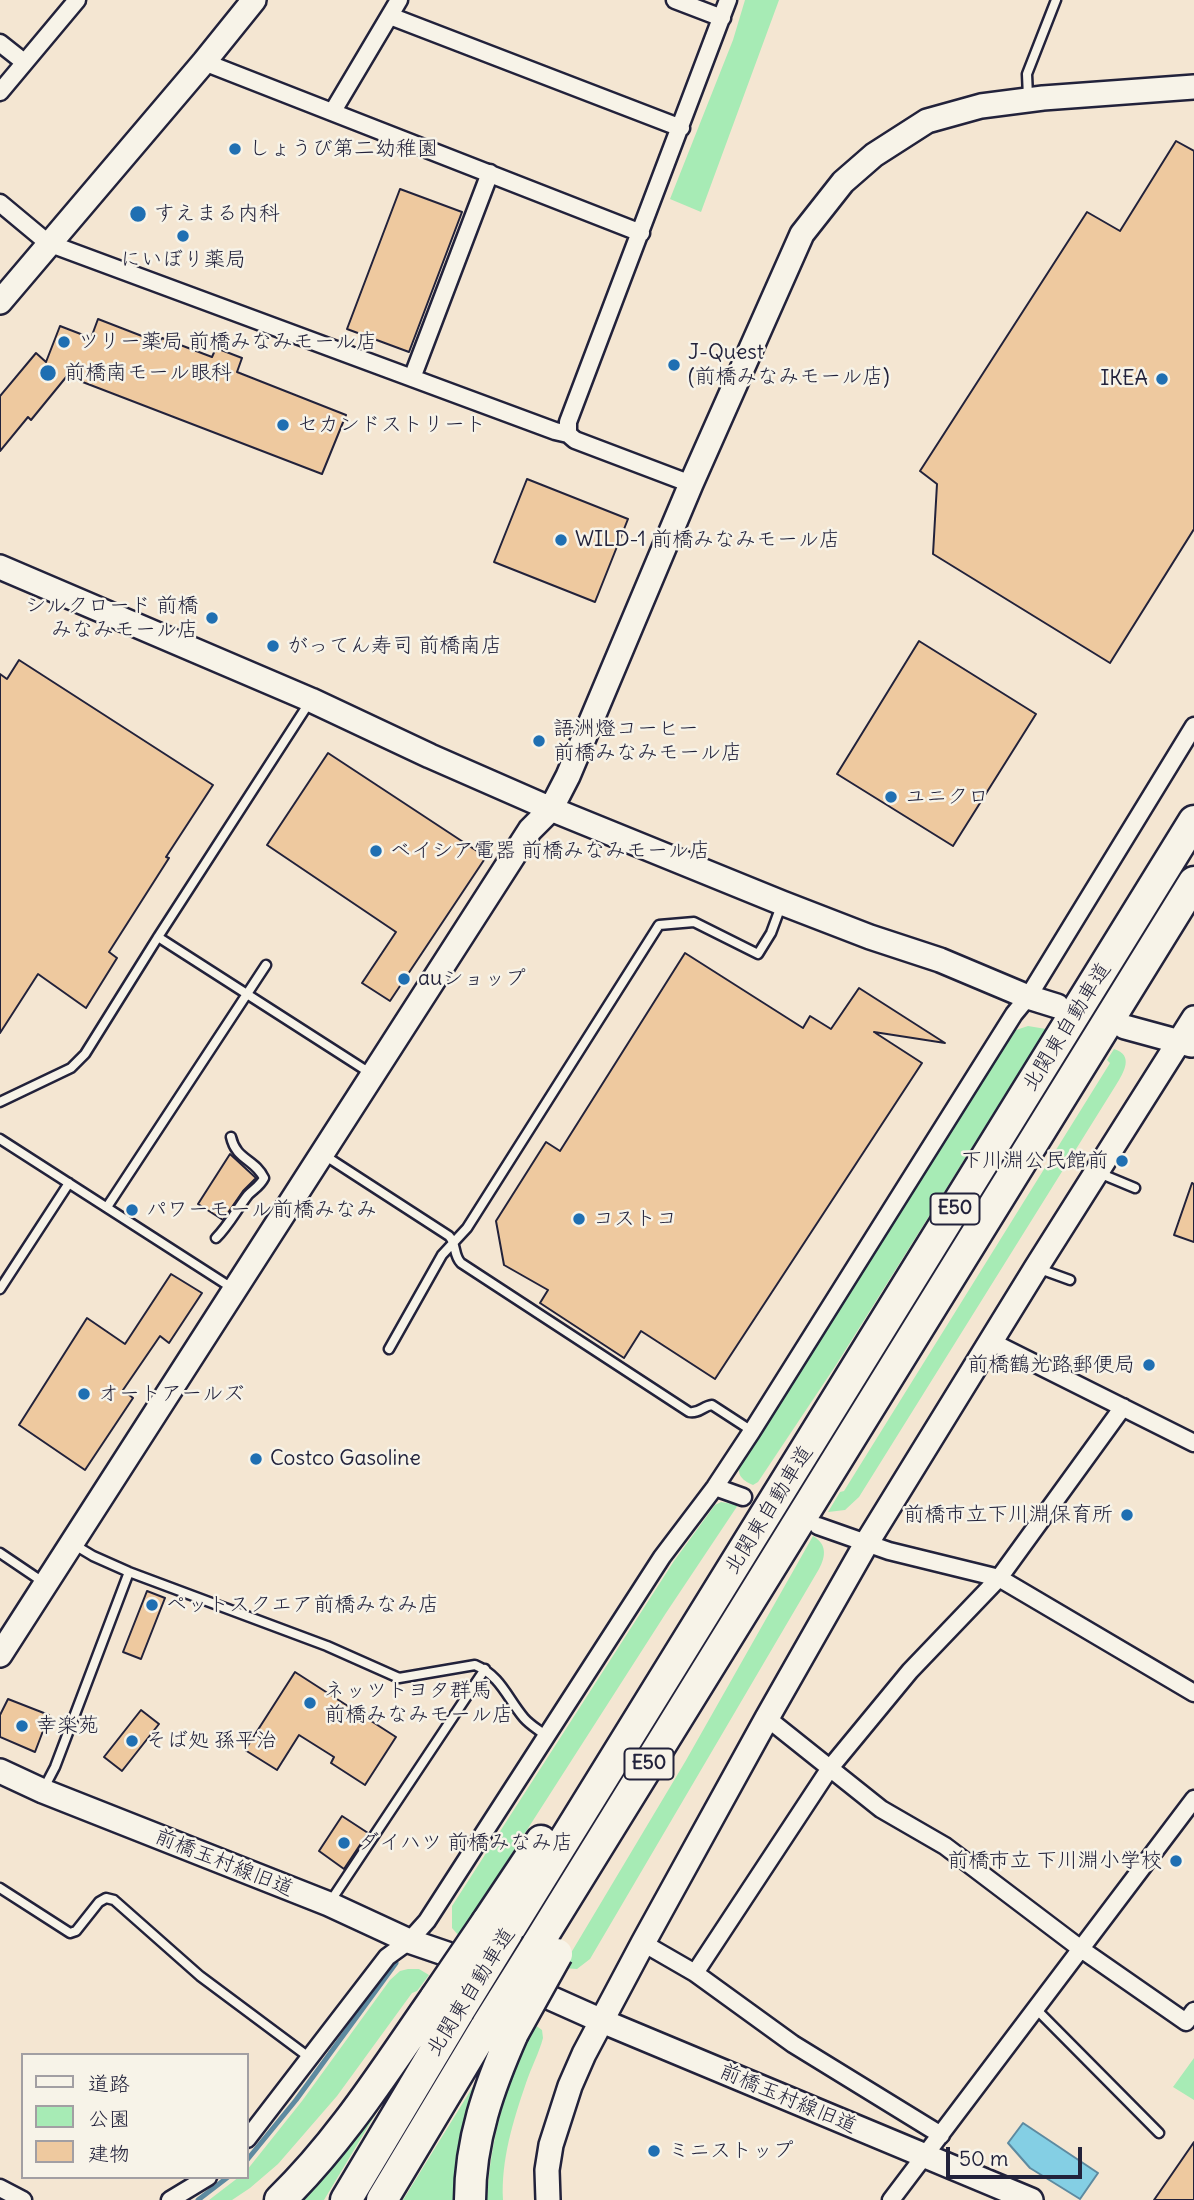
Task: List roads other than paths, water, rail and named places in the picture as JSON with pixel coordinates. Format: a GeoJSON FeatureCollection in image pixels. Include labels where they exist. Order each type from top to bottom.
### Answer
{"type":"FeatureCollection","features":[{"type":"Feature","properties":{"kind":"highway","name":"北関東自動車道"},"geometry":{"type":"LineString","coordinates":[[346,2200],[448,2004],[497,1928],[565,1804],[716,1595],[1194,821]]}},
{"type":"Feature","properties":{"kind":"highway","name":"北関東自動車道"},"geometry":{"type":"LineString","coordinates":[[382,2200],[500,2029],[760,1583],[1194,881]]}},
{"type":"Feature","properties":{"kind":"highway"},"geometry":{"type":"LineString","coordinates":[[280,2200],[303,2178],[448,2004]]}},
{"type":"Feature","properties":{"kind":"highway"},"geometry":{"type":"LineString","coordinates":[[470,2200],[470,2178],[482,2112],[493,2078],[500,2029]]}},
{"type":"Feature","properties":{"kind":"street"},"geometry":{"type":"LineString","coordinates":[[0,92],[77,0]]}},
{"type":"Feature","properties":{"kind":"street"},"geometry":{"type":"LineString","coordinates":[[0,302],[254,0]]}},
{"type":"Feature","properties":{"kind":"street"},"geometry":{"type":"LineString","coordinates":[[333,111],[399,0]]}},
{"type":"Feature","properties":{"kind":"street"},"geometry":{"type":"LineString","coordinates":[[675,0],[722,18]]}},
{"type":"Feature","properties":{"kind":"street"},"geometry":{"type":"LineString","coordinates":[[568,434],[568,422],[728,0]]}},
{"type":"Feature","properties":{"kind":"street"},"geometry":{"type":"LineString","coordinates":[[390,16],[681,128]]}},
{"type":"Feature","properties":{"kind":"street"},"geometry":{"type":"LineString","coordinates":[[0,43],[24,62]]}},
{"type":"Feature","properties":{"kind":"street"},"geometry":{"type":"LineString","coordinates":[[204,62],[641,233]]}},
{"type":"Feature","properties":{"kind":"street"},"geometry":{"type":"LineString","coordinates":[[0,1655],[530,830],[551,809],[568,776],[691,484],[802,234],[843,182],[874,155],[928,121],[981,106],[1028,99],[1194,87]]}},
{"type":"Feature","properties":{"kind":"street"},"geometry":{"type":"LineString","coordinates":[[412,378],[490,173]]}},
{"type":"Feature","properties":{"kind":"street"},"geometry":{"type":"LineString","coordinates":[[0,203],[48,243],[568,434],[575,440],[691,484]]}},
{"type":"Feature","properties":{"kind":"street"},"geometry":{"type":"LineString","coordinates":[[0,568],[311,700],[551,809],[782,903],[1057,1006]]}},
{"type":"Feature","properties":{"kind":"street"},"geometry":{"type":"LineString","coordinates":[[248,2137],[387,1957],[409,1941],[426,1921],[662,1557],[715,1487],[752,1431],[1014,1014],[1028,997],[1194,726]]}},
{"type":"Feature","properties":{"kind":"street"},"geometry":{"type":"LineString","coordinates":[[548,2200],[547,2170],[559,2116],[584,2054],[643,1943],[866,1544],[1097,1172],[1186,1043],[1194,1018]]}},
{"type":"Feature","properties":{"kind":"street"},"geometry":{"type":"LineString","coordinates":[[1125,1027],[1186,1043]]}},
{"type":"Feature","properties":{"kind":"street"},"geometry":{"type":"LineString","coordinates":[[992,1342],[1194,1443]]}},
{"type":"Feature","properties":{"kind":"street"},"geometry":{"type":"LineString","coordinates":[[695,1973],[830,1768],[910,1671],[999,1578],[1123,1407]]}},
{"type":"Feature","properties":{"kind":"street"},"geometry":{"type":"LineString","coordinates":[[715,1487],[743,1497]]}},
{"type":"Feature","properties":{"kind":"street"},"geometry":{"type":"LineString","coordinates":[[818,1526],[866,1544],[999,1578],[1194,1693]]}},
{"type":"Feature","properties":{"kind":"street"},"geometry":{"type":"LineString","coordinates":[[767,1718],[881,1809],[945,1846],[1081,1949],[1191,2020]]}},
{"type":"Feature","properties":{"kind":"street","name":"前橋玉村線旧道"},"geometry":{"type":"LineString","coordinates":[[0,1771],[43,1791],[329,1904],[409,1941],[447,1954]]}},
{"type":"Feature","properties":{"kind":"street"},"geometry":{"type":"LineString","coordinates":[[891,2200],[1194,1799]]}},
{"type":"Feature","properties":{"kind":"street"},"geometry":{"type":"LineString","coordinates":[[643,1943],[695,1973],[793,2044],[941,2135]]}},
{"type":"Feature","properties":{"kind":"street","name":"前橋玉村線旧道"},"geometry":{"type":"LineString","coordinates":[[546,1996],[1031,2200]]}},
{"type":"Feature","properties":{"kind":"street"},"geometry":{"type":"LineString","coordinates":[[170,2200],[205,2179]]}},
{"type":"Feature","properties":{"kind":"street"},"geometry":{"type":"LineString","coordinates":[[0,2188],[23,2200]]}},
{"type":"Feature","properties":{"kind":"lane"},"geometry":{"type":"LineString","coordinates":[[1028,99],[1027,74],[1056,0]]}},
{"type":"Feature","properties":{"kind":"lane"},"geometry":{"type":"LineString","coordinates":[[0,1102],[78,1063],[311,700]]}},
{"type":"Feature","properties":{"kind":"lane"},"geometry":{"type":"LineString","coordinates":[[389,1349],[442,1255],[477,1212],[659,925],[694,922],[758,954],[771,933],[782,903]]}},
{"type":"Feature","properties":{"kind":"lane"},"geometry":{"type":"LineString","coordinates":[[158,937],[373,1075]]}},
{"type":"Feature","properties":{"kind":"lane"},"geometry":{"type":"LineString","coordinates":[[107,1207],[266,965]]}},
{"type":"Feature","properties":{"kind":"lane"},"geometry":{"type":"LineString","coordinates":[[216,1238],[264,1178],[260,1171],[233,1148],[231,1137]]}},
{"type":"Feature","properties":{"kind":"lane"},"geometry":{"type":"LineString","coordinates":[[0,1139],[235,1289]]}},
{"type":"Feature","properties":{"kind":"lane"},"geometry":{"type":"LineString","coordinates":[[322,1153],[449,1236],[461,1263],[690,1412],[699,1412],[705,1406],[712,1405],[752,1431]]}},
{"type":"Feature","properties":{"kind":"lane"},"geometry":{"type":"LineString","coordinates":[[1097,1172],[1135,1188]]}},
{"type":"Feature","properties":{"kind":"lane"},"geometry":{"type":"LineString","coordinates":[[0,1289],[69,1183]]}},
{"type":"Feature","properties":{"kind":"lane"},"geometry":{"type":"LineString","coordinates":[[1036,1268],[1070,1280]]}},
{"type":"Feature","properties":{"kind":"lane"},"geometry":{"type":"LineString","coordinates":[[72,1543],[93,1556],[130,1572],[327,1646],[399,1678],[475,1665],[485,1669],[503,1685],[526,1721],[546,1736]]}},
{"type":"Feature","properties":{"kind":"lane"},"geometry":{"type":"LineString","coordinates":[[0,1553],[46,1583]]}},
{"type":"Feature","properties":{"kind":"lane"},"geometry":{"type":"LineString","coordinates":[[43,1791],[55,1768],[130,1572]]}},
{"type":"Feature","properties":{"kind":"lane"},"geometry":{"type":"LineString","coordinates":[[329,1904],[485,1669]]}},
{"type":"Feature","properties":{"kind":"lane"},"geometry":{"type":"LineString","coordinates":[[0,1888],[70,1933],[76,1931],[99,1902],[106,1898],[114,1900],[200,1976],[310,2058]]}},
{"type":"Feature","properties":{"kind":"lane"},"geometry":{"type":"LineString","coordinates":[[1036,2009],[1159,2133]]}},
{"type":"Feature","properties":{"kind":"water"},"geometry":{"type":"Polygon","coordinates":[[[1023,2123],[1098,2173],[1080,2199],[1030,2168],[1008,2143],[1023,2123]]]}},
{"type":"Feature","properties":{"kind":"waterway"},"geometry":{"type":"LineString","coordinates":[[248,2159],[296,2100],[396,1963]]}},
{"type":"Feature","properties":{"kind":"waterway"},"geometry":{"type":"LineString","coordinates":[[198,2200],[225,2179]]}},
{"type":"Feature","properties":{"kind":"place","name":"しょうび第二幼稚園"},"geometry":{"type":"Point","coordinates":[235,149]}},
{"type":"Feature","properties":{"kind":"place","name":"すえまる内科"},"geometry":{"type":"Point","coordinates":[138,214]}},
{"type":"Feature","properties":{"kind":"place","name":"にいぼり薬局"},"geometry":{"type":"Point","coordinates":[183,236]}},
{"type":"Feature","properties":{"kind":"place","name":"ツリー薬局 前橋みなみモール店"},"geometry":{"type":"Point","coordinates":[64,342]}},
{"type":"Feature","properties":{"kind":"place","name":"J-Quest (前橋みなみモール店)"},"geometry":{"type":"Point","coordinates":[674,365]}},
{"type":"Feature","properties":{"kind":"place","name":"前橋南モール眼科"},"geometry":{"type":"Point","coordinates":[48,373]}},
{"type":"Feature","properties":{"kind":"place","name":"IKEA"},"geometry":{"type":"Point","coordinates":[1162,379]}},
{"type":"Feature","properties":{"kind":"place","name":"セカンドストリート"},"geometry":{"type":"Point","coordinates":[283,425]}},
{"type":"Feature","properties":{"kind":"place","name":"WILD-1 前橋みなみモール店"},"geometry":{"type":"Point","coordinates":[561,540]}},
{"type":"Feature","properties":{"kind":"place","name":"シルクロード 前橋 みなみモール店"},"geometry":{"type":"Point","coordinates":[212,618]}},
{"type":"Feature","properties":{"kind":"place","name":"がってん寿司 前橋南店"},"geometry":{"type":"Point","coordinates":[273,646]}},
{"type":"Feature","properties":{"kind":"place","name":"語洲燈コーヒー 前橋みなみモール店"},"geometry":{"type":"Point","coordinates":[539,741]}},
{"type":"Feature","properties":{"kind":"place","name":"ユニクロ"},"geometry":{"type":"Point","coordinates":[891,797]}},
{"type":"Feature","properties":{"kind":"place","name":"ベイシア電器 前橋みなみモール店"},"geometry":{"type":"Point","coordinates":[376,851]}},
{"type":"Feature","properties":{"kind":"place","name":"auショップ"},"geometry":{"type":"Point","coordinates":[404,979]}},
{"type":"Feature","properties":{"kind":"place","name":"下川淵公民館前"},"geometry":{"type":"Point","coordinates":[1122,1161]}},
{"type":"Feature","properties":{"kind":"place","name":"パワーモール前橋みなみ"},"geometry":{"type":"Point","coordinates":[132,1210]}},
{"type":"Feature","properties":{"kind":"place","name":"コストコ"},"geometry":{"type":"Point","coordinates":[579,1219]}},
{"type":"Feature","properties":{"kind":"place","name":"前橋鶴光路郵便局"},"geometry":{"type":"Point","coordinates":[1149,1365]}},
{"type":"Feature","properties":{"kind":"place","name":"オートアールズ"},"geometry":{"type":"Point","coordinates":[84,1394]}},
{"type":"Feature","properties":{"kind":"place","name":"Costco Gasoline"},"geometry":{"type":"Point","coordinates":[256,1459]}},
{"type":"Feature","properties":{"kind":"place","name":"前橋市立下川淵保育所"},"geometry":{"type":"Point","coordinates":[1127,1515]}},
{"type":"Feature","properties":{"kind":"place","name":"ペットスクエア前橋みなみ店"},"geometry":{"type":"Point","coordinates":[152,1605]}},
{"type":"Feature","properties":{"kind":"place","name":"ネッツトヨタ群馬 前橋みなみモール店"},"geometry":{"type":"Point","coordinates":[310,1703]}},
{"type":"Feature","properties":{"kind":"place","name":"幸楽苑"},"geometry":{"type":"Point","coordinates":[22,1726]}},
{"type":"Feature","properties":{"kind":"place","name":"そば処 孫平治"},"geometry":{"type":"Point","coordinates":[132,1741]}},
{"type":"Feature","properties":{"kind":"place","name":"ダイハツ 前橋みなみ店"},"geometry":{"type":"Point","coordinates":[344,1843]}},
{"type":"Feature","properties":{"kind":"place","name":"前橋市立 下川淵小学校"},"geometry":{"type":"Point","coordinates":[1176,1861]}},
{"type":"Feature","properties":{"kind":"place","name":"ミニストップ"},"geometry":{"type":"Point","coordinates":[654,2151]}}]}
